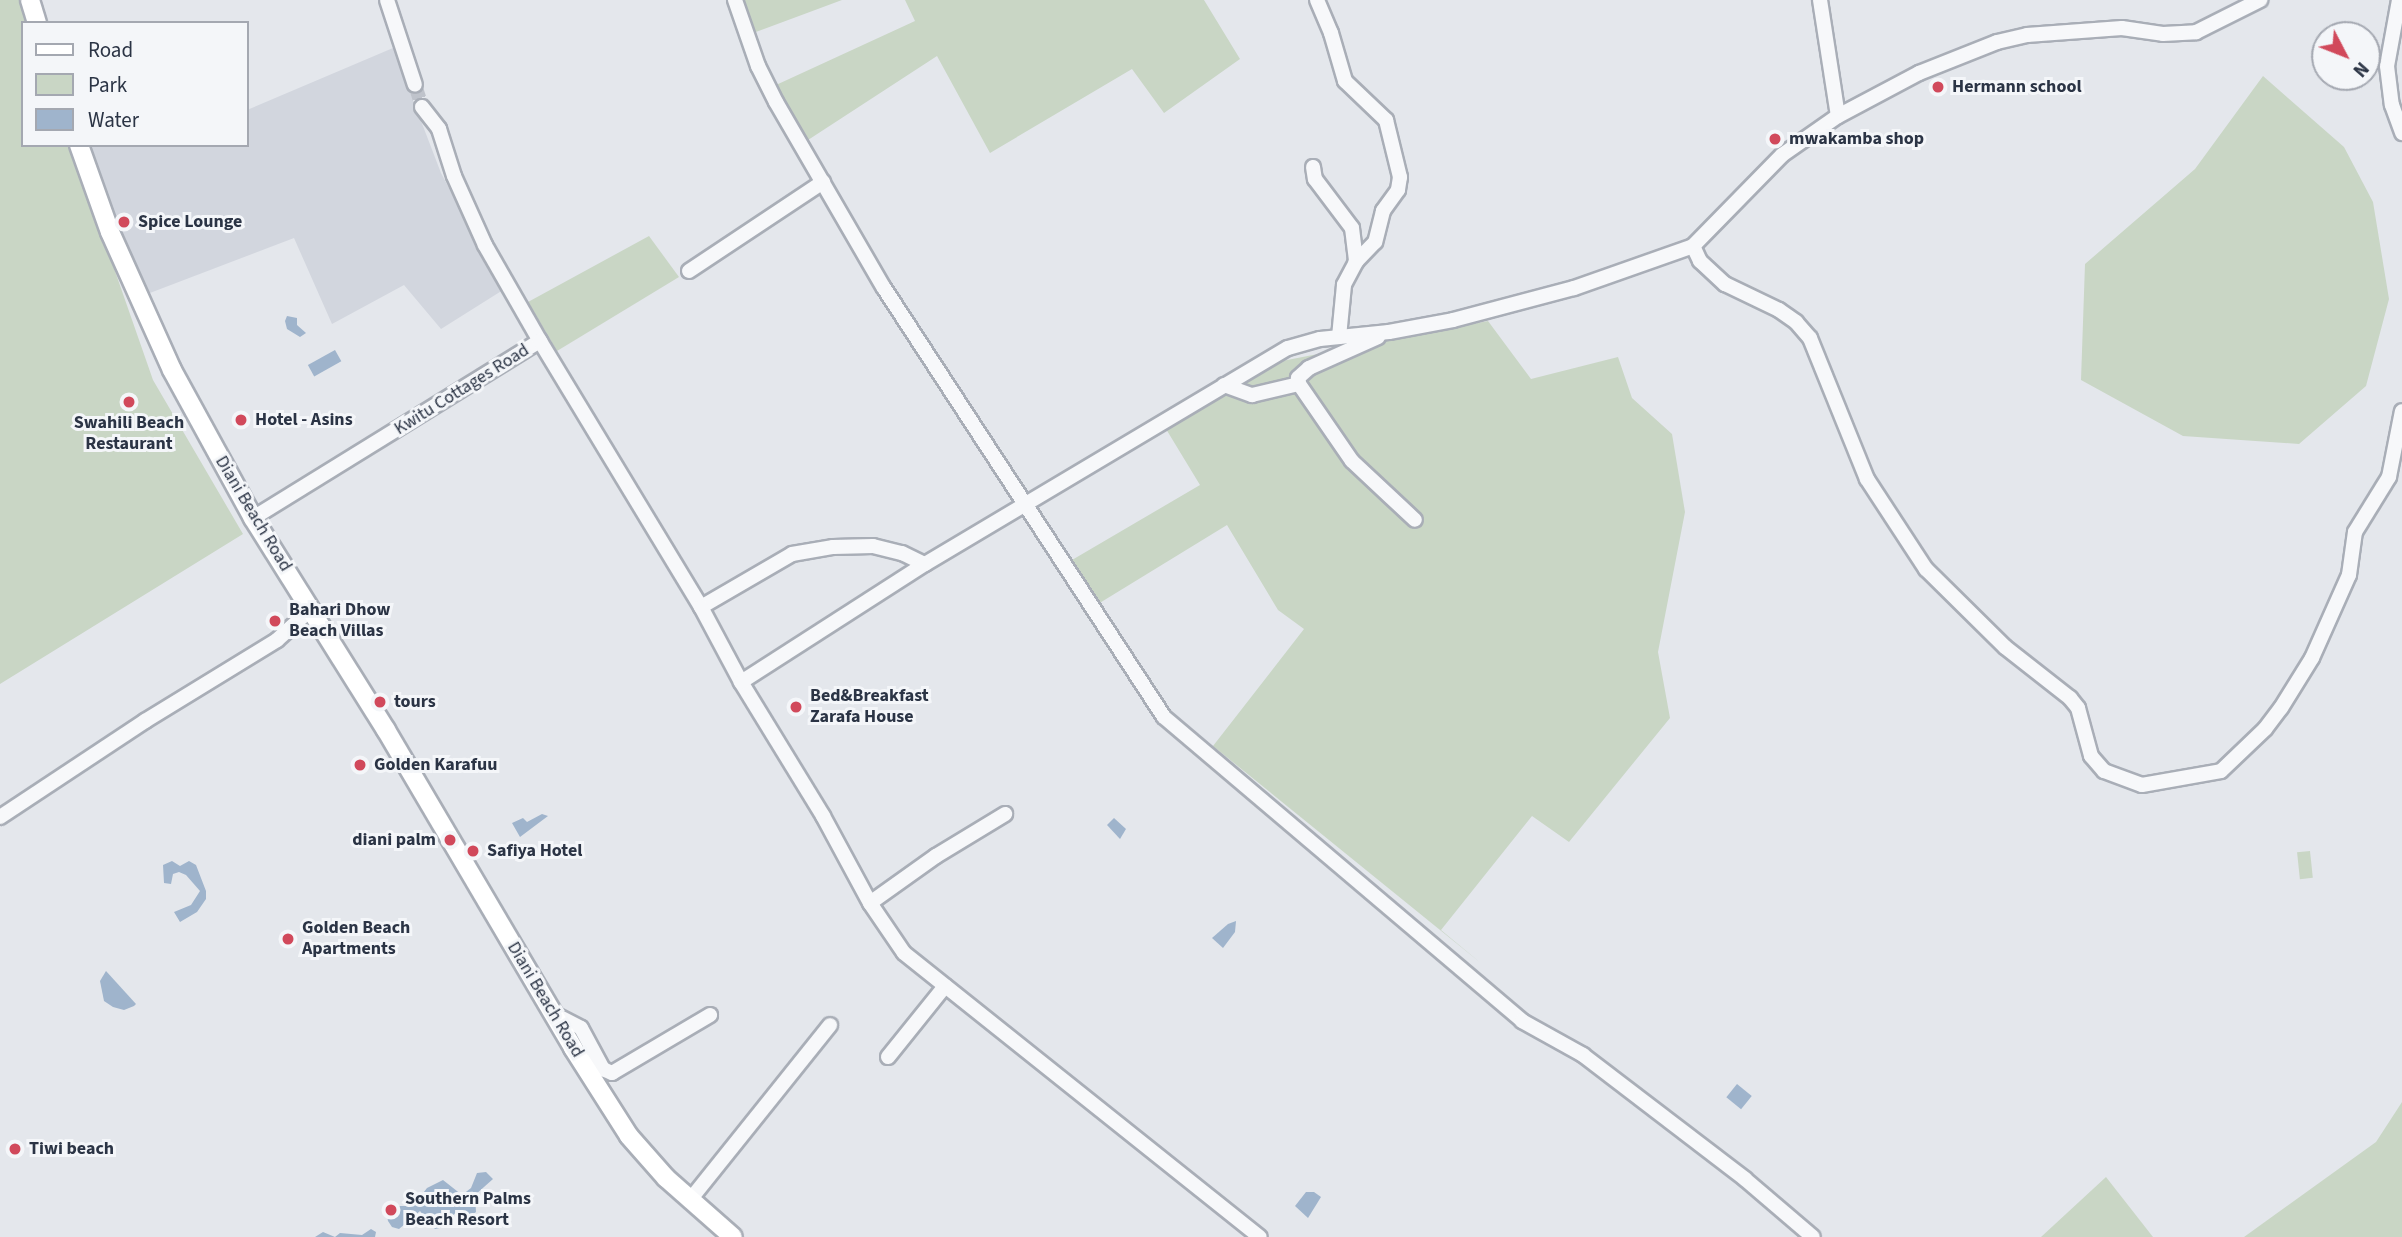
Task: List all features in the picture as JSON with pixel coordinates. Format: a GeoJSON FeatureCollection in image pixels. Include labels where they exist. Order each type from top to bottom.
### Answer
{"type":"FeatureCollection","features":[{"type":"Feature","properties":{"kind":"main road"},"geometry":{"type":"LineString","coordinates":[[30,0],[36,21]]}},
{"type":"Feature","properties":{"kind":"main road","name":"Diani Beach Road"},"geometry":{"type":"LineString","coordinates":[[80,147],[110,232],[172,370],[253,518],[386,730],[629,1136],[690,1200],[733,1237]]}},
{"type":"Feature","properties":{"kind":"street"},"geometry":{"type":"LineString","coordinates":[[387,0],[415,85]]}},
{"type":"Feature","properties":{"kind":"street"},"geometry":{"type":"LineString","coordinates":[[735,0],[758,66],[776,102],[884,288],[1027,504],[1148,695],[1176,729],[1522,1021],[1583,1055],[1745,1179],[1812,1237]]}},
{"type":"Feature","properties":{"kind":"street"},"geometry":{"type":"LineString","coordinates":[[1317,0],[1332,33],[1345,81],[1386,120],[1400,177],[1398,190],[1383,211],[1375,242],[1356,261],[1343,285],[1339,337]]}},
{"type":"Feature","properties":{"kind":"street"},"geometry":{"type":"LineString","coordinates":[[1820,0],[1838,116]]}},
{"type":"Feature","properties":{"kind":"street"},"geometry":{"type":"LineString","coordinates":[[741,682],[925,564],[1289,348],[1339,337],[1389,332],[1453,320],[1574,288],[1693,246],[1782,155],[1838,116],[1919,73],[2012,38],[2122,28],[2153,34],[2196,32],[2242,5],[2260,0]]}},
{"type":"Feature","properties":{"kind":"street"},"geometry":{"type":"LineString","coordinates":[[2399,0],[2387,66],[2392,105],[2402,133]]}},
{"type":"Feature","properties":{"kind":"street"},"geometry":{"type":"LineString","coordinates":[[422,107],[439,129],[454,176],[485,245],[540,341]]}},
{"type":"Feature","properties":{"kind":"street"},"geometry":{"type":"LineString","coordinates":[[1313,167],[1315,179],[1352,228],[1356,261]]}},
{"type":"Feature","properties":{"kind":"street"},"geometry":{"type":"LineString","coordinates":[[689,271],[823,182]]}},
{"type":"Feature","properties":{"kind":"street"},"geometry":{"type":"LineString","coordinates":[[1693,246],[1700,261],[1725,284],[1779,310],[1810,338],[1867,479],[1926,569],[2005,647],[2070,698],[2078,708],[2091,756],[2104,771],[2141,785],[2221,771],[2265,729],[2281,708],[2312,659],[2349,575],[2355,532],[2389,477],[2402,411]]}},
{"type":"Feature","properties":{"kind":"street"},"geometry":{"type":"LineString","coordinates":[[1389,332],[1309,368],[1298,378],[1299,384],[1352,461],[1415,520]]}},
{"type":"Feature","properties":{"kind":"street","name":"Kwitu Cottages Road"},"geometry":{"type":"LineString","coordinates":[[253,518],[296,494],[540,341],[706,604],[741,682],[823,816],[870,903],[904,953],[1260,1237]]}},
{"type":"Feature","properties":{"kind":"street"},"geometry":{"type":"LineString","coordinates":[[1224,385],[1252,395],[1299,384]]}},
{"type":"Feature","properties":{"kind":"street"},"geometry":{"type":"LineString","coordinates":[[706,604],[792,554],[819,549],[873,546],[902,553],[925,564]]}},
{"type":"Feature","properties":{"kind":"street"},"geometry":{"type":"LineString","coordinates":[[0,817],[145,721],[277,640],[311,610]]}},
{"type":"Feature","properties":{"kind":"street"},"geometry":{"type":"LineString","coordinates":[[870,903],[936,856],[1005,814]]}},
{"type":"Feature","properties":{"kind":"street"},"geometry":{"type":"LineString","coordinates":[[888,1058],[945,986]]}},
{"type":"Feature","properties":{"kind":"street"},"geometry":{"type":"LineString","coordinates":[[554,1014],[581,1028],[603,1069],[612,1073],[710,1015]]}},
{"type":"Feature","properties":{"kind":"street"},"geometry":{"type":"LineString","coordinates":[[690,1200],[830,1025]]}},
{"type":"Feature","properties":{"kind":"shaded area"},"geometry":{"type":"Polygon","coordinates":[[[393,48],[441,173],[503,290],[441,329],[404,285],[332,324],[294,238],[142,296],[89,147],[248,147],[248,110],[393,48]]]}},
{"type":"Feature","properties":{"kind":"green space"},"geometry":{"type":"Polygon","coordinates":[[[0,0],[20,0],[27,21],[21,21],[21,147],[72,147],[153,380],[243,534],[0,684],[0,0]]]}},
{"type":"Feature","properties":{"kind":"green space"},"geometry":{"type":"Polygon","coordinates":[[[742,0],[842,0],[753,33],[742,0]]]}},
{"type":"Feature","properties":{"kind":"green space"},"geometry":{"type":"Polygon","coordinates":[[[905,0],[1204,0],[1240,59],[1164,113],[1132,69],[990,153],[937,56],[808,140],[776,85],[915,21],[905,0]]]}},
{"type":"Feature","properties":{"kind":"green space"},"geometry":{"type":"Polygon","coordinates":[[[2263,76],[2344,147],[2373,202],[2389,299],[2366,386],[2299,444],[2183,436],[2081,380],[2085,264],[2195,169],[2263,76]]]}},
{"type":"Feature","properties":{"kind":"green space"},"geometry":{"type":"Polygon","coordinates":[[[649,236],[679,277],[557,351],[528,302],[649,236]]]}},
{"type":"Feature","properties":{"kind":"green space"},"geometry":{"type":"Polygon","coordinates":[[[1488,321],[1531,379],[1618,357],[1632,398],[1672,434],[1685,512],[1658,652],[1670,718],[1569,842],[1532,816],[1441,930],[1482,964],[1213,746],[1304,629],[1278,610],[1227,525],[1098,604],[1072,560],[1200,485],[1166,429],[1282,361],[1488,321]]]}},
{"type":"Feature","properties":{"kind":"green space"},"geometry":{"type":"Polygon","coordinates":[[[2310,851],[2313,878],[2300,879],[2297,852],[2310,851]]]}},
{"type":"Feature","properties":{"kind":"green space"},"geometry":{"type":"Polygon","coordinates":[[[2402,1102],[2402,1237],[2244,1237],[2376,1142],[2402,1102]]]}},
{"type":"Feature","properties":{"kind":"green space"},"geometry":{"type":"Polygon","coordinates":[[[2106,1177],[2153,1237],[2041,1237],[2106,1177]]]}},
{"type":"Feature","properties":{"kind":"water"},"geometry":{"type":"Polygon","coordinates":[[[287,316],[297,318],[297,325],[306,333],[300,337],[287,329],[287,316]]]}},
{"type":"Feature","properties":{"kind":"water"},"geometry":{"type":"Polygon","coordinates":[[[335,350],[341,361],[314,376],[308,365],[335,350]]]}},
{"type":"Feature","properties":{"kind":"water"},"geometry":{"type":"Polygon","coordinates":[[[542,814],[548,816],[520,837],[512,823],[523,818],[527,822],[542,814]]]}},
{"type":"Feature","properties":{"kind":"water"},"geometry":{"type":"Polygon","coordinates":[[[1114,818],[1126,829],[1120,839],[1107,825],[1114,818]]]}},
{"type":"Feature","properties":{"kind":"water"},"geometry":{"type":"Polygon","coordinates":[[[172,861],[180,866],[189,861],[196,865],[206,891],[206,899],[197,912],[180,922],[174,912],[191,905],[200,891],[186,875],[179,872],[173,874],[171,884],[164,883],[163,865],[172,861]]]}},
{"type":"Feature","properties":{"kind":"water"},"geometry":{"type":"Polygon","coordinates":[[[1236,921],[1235,932],[1223,948],[1212,938],[1228,924],[1236,921]]]}},
{"type":"Feature","properties":{"kind":"water"},"geometry":{"type":"Polygon","coordinates":[[[106,971],[136,1004],[134,1006],[124,1010],[104,1001],[100,981],[106,971]]]}},
{"type":"Feature","properties":{"kind":"water"},"geometry":{"type":"Polygon","coordinates":[[[1737,1084],[1752,1096],[1741,1109],[1726,1097],[1737,1084]]]}},
{"type":"Feature","properties":{"kind":"water"},"geometry":{"type":"Polygon","coordinates":[[[486,1172],[493,1179],[475,1195],[476,1212],[472,1215],[463,1218],[456,1212],[444,1227],[435,1229],[420,1211],[399,1229],[392,1227],[388,1221],[387,1216],[398,1206],[413,1206],[427,1188],[443,1180],[462,1195],[471,1188],[477,1173],[486,1172]]]}},
{"type":"Feature","properties":{"kind":"water"},"geometry":{"type":"Polygon","coordinates":[[[1306,1192],[1314,1192],[1321,1197],[1308,1218],[1295,1206],[1306,1192]]]}},
{"type":"Feature","properties":{"kind":"water"},"geometry":{"type":"Polygon","coordinates":[[[371,1229],[376,1232],[375,1237],[335,1237],[340,1233],[362,1235],[371,1229]]]}},
{"type":"Feature","properties":{"kind":"water"},"geometry":{"type":"Polygon","coordinates":[[[323,1232],[335,1237],[315,1237],[323,1232]]]}},
{"type":"Feature","properties":{"kind":"tunnel"},"geometry":{"type":"LineString","coordinates":[[415,85],[422,107]]}},
{"type":"Feature","properties":{"kind":"place","name":"Hermann school"},"geometry":{"type":"Point","coordinates":[1938,87]}},
{"type":"Feature","properties":{"kind":"place","name":"mwakamba shop"},"geometry":{"type":"Point","coordinates":[1775,139]}},
{"type":"Feature","properties":{"kind":"place","name":"Spice Lounge"},"geometry":{"type":"Point","coordinates":[124,222]}},
{"type":"Feature","properties":{"kind":"place","name":"Swahili Beach Restaurant"},"geometry":{"type":"Point","coordinates":[129,402]}},
{"type":"Feature","properties":{"kind":"place","name":"Hotel - Asins"},"geometry":{"type":"Point","coordinates":[241,420]}},
{"type":"Feature","properties":{"kind":"place","name":"Bahari Dhow Beach Villas"},"geometry":{"type":"Point","coordinates":[275,621]}},
{"type":"Feature","properties":{"kind":"place","name":"tours"},"geometry":{"type":"Point","coordinates":[380,702]}},
{"type":"Feature","properties":{"kind":"place","name":"Bed&Breakfast Zarafa House"},"geometry":{"type":"Point","coordinates":[796,707]}},
{"type":"Feature","properties":{"kind":"place","name":"Golden Karafuu"},"geometry":{"type":"Point","coordinates":[360,765]}},
{"type":"Feature","properties":{"kind":"place","name":"diani palm"},"geometry":{"type":"Point","coordinates":[450,840]}},
{"type":"Feature","properties":{"kind":"place","name":"Safiya Hotel"},"geometry":{"type":"Point","coordinates":[473,851]}},
{"type":"Feature","properties":{"kind":"place","name":"Golden Beach Apartments"},"geometry":{"type":"Point","coordinates":[288,939]}},
{"type":"Feature","properties":{"kind":"place","name":"Tiwi beach"},"geometry":{"type":"Point","coordinates":[15,1149]}},
{"type":"Feature","properties":{"kind":"place","name":"Southern Palms Beach Resort"},"geometry":{"type":"Point","coordinates":[391,1210]}}]}
